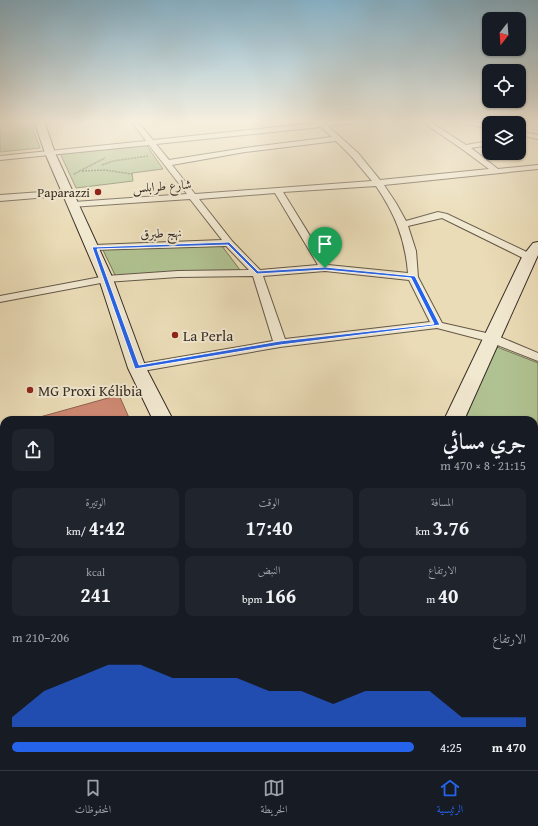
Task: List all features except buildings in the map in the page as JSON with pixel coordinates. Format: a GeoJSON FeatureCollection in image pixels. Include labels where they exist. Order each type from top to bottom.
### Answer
{"type":"FeatureCollection","features":[{"type":"Feature","properties":{"kind":"street"},"geometry":{"type":"LineString","coordinates":[[0,158],[11,157]]}},
{"type":"Feature","properties":{"kind":"street"},"geometry":{"type":"LineString","coordinates":[[52,157],[94,248],[137,368],[161,416]]}},
{"type":"Feature","properties":{"kind":"street"},"geometry":{"type":"LineString","coordinates":[[162,157],[229,243],[257,273],[280,343]]}},
{"type":"Feature","properties":{"kind":"street"},"geometry":{"type":"LineString","coordinates":[[167,163],[203,157]]}},
{"type":"Feature","properties":{"kind":"street"},"geometry":{"type":"LineString","coordinates":[[357,157],[392,203],[403,225],[411,252],[413,277],[437,325]]}},
{"type":"Feature","properties":{"kind":"street"},"geometry":{"type":"LineString","coordinates":[[478,157],[496,171]]}},
{"type":"Feature","properties":{"kind":"street","name":"شارع طرابلس"},"geometry":{"type":"LineString","coordinates":[[0,198],[72,199],[193,196],[378,183],[538,167]]}},
{"type":"Feature","properties":{"kind":"street"},"geometry":{"type":"LineString","coordinates":[[277,190],[325,268]]}},
{"type":"Feature","properties":{"kind":"street"},"geometry":{"type":"LineString","coordinates":[[403,225],[438,215],[444,216],[534,251],[491,338],[456,416]]}},
{"type":"Feature","properties":{"kind":"street","name":"نهج طبرق"},"geometry":{"type":"LineString","coordinates":[[94,248],[229,243]]}},
{"type":"Feature","properties":{"kind":"street"},"geometry":{"type":"LineString","coordinates":[[0,299],[106,279],[178,274],[257,273],[325,268],[413,277]]}},
{"type":"Feature","properties":{"kind":"street"},"geometry":{"type":"LineString","coordinates":[[137,368],[280,343],[437,325],[491,338],[538,357]]}},
{"type":"Feature","properties":{"kind":"path"},"geometry":{"type":"LineString","coordinates":[[80,172],[106,157]]}},
{"type":"Feature","properties":{"kind":"path"},"geometry":{"type":"LineString","coordinates":[[102,165],[125,159],[144,157]]}},
{"type":"Feature","properties":{"kind":"path"},"geometry":{"type":"LineString","coordinates":[[99,162],[105,170]]}},
{"type":"Feature","properties":{"kind":"path"},"geometry":{"type":"LineString","coordinates":[[62,177],[80,172],[105,170],[132,174]]}},
{"type":"Feature","properties":{"kind":"green space"},"geometry":{"type":"Polygon","coordinates":[[[62,157],[155,157],[163,169],[132,173],[133,181],[76,188],[62,157]]]}},
{"type":"Feature","properties":{"kind":"green space"},"geometry":{"type":"Polygon","coordinates":[[[219,242],[240,270],[116,277],[102,248],[219,242]]]}},
{"type":"Feature","properties":{"kind":"green space"},"geometry":{"type":"Polygon","coordinates":[[[497,347],[538,363],[538,416],[467,416],[485,370],[497,347]]]}},
{"type":"Feature","properties":{"kind":"place","name":"Paparazzi"},"geometry":{"type":"Point","coordinates":[98,192]}},
{"type":"Feature","properties":{"kind":"place","name":"La Perla"},"geometry":{"type":"Point","coordinates":[175,335]}},
{"type":"Feature","properties":{"kind":"place","name":"MG Proxi Kélibia"},"geometry":{"type":"Point","coordinates":[30,390]}},
{"type":"Feature","properties":{"kind":"route"},"geometry":{"type":"LineString","coordinates":[[229,243],[257,273],[325,268],[413,277],[437,325],[280,343],[137,368],[94,248],[229,243]]}}]}
